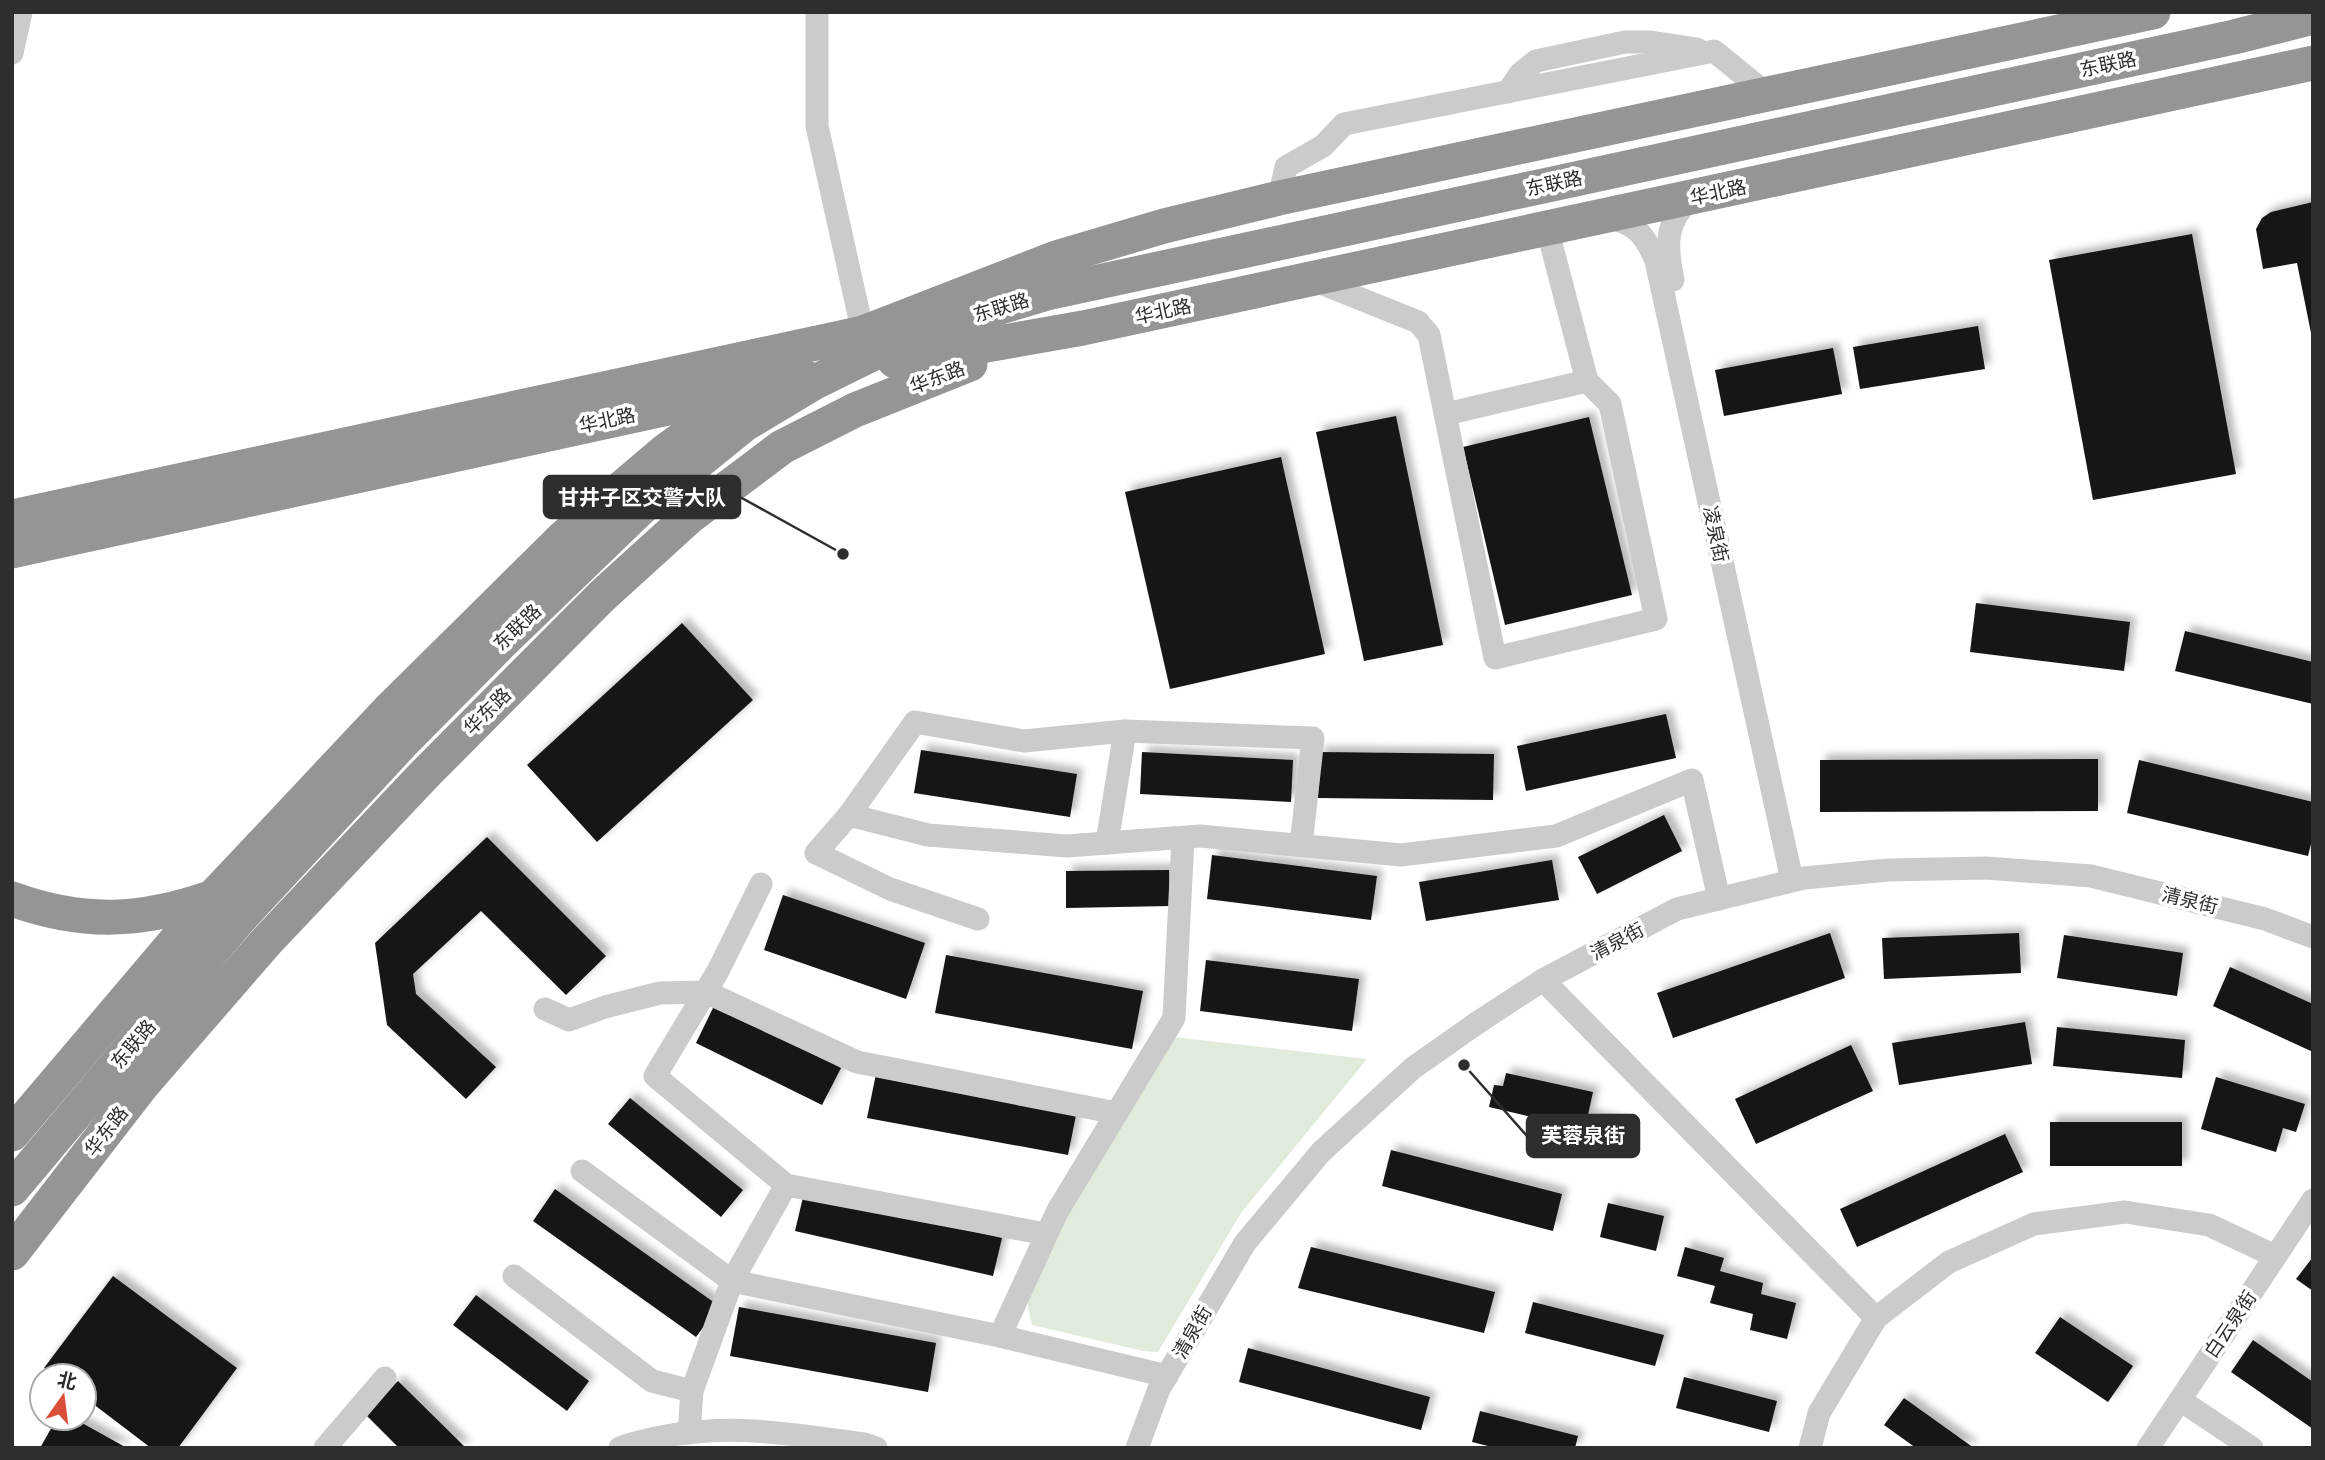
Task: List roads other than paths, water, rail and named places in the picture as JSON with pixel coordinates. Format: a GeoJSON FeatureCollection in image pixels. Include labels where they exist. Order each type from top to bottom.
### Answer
{"type":"FeatureCollection","features":[{"type":"Feature","properties":{"kind":"highway","name":"华北路"},"geometry":{"type":"LineString","coordinates":[[12,517],[863,333],[1056,258],[1164,226],[1279,198],[2127,15],[2153,12]]}},
{"type":"Feature","properties":{"kind":"highway","name":"东联路"},"geometry":{"type":"LineString","coordinates":[[12,1189],[239,919],[401,744],[501,643],[641,508],[696,462],[745,424],[816,382],[894,343],[1047,293],[2235,37],[2313,17]]}},
{"type":"Feature","properties":{"kind":"highway","name":"华北路"},"geometry":{"type":"LineString","coordinates":[[12,551],[751,389],[1083,328],[2313,63]]}},
{"type":"Feature","properties":{"kind":"highway","name":"华东路"},"geometry":{"type":"LineString","coordinates":[[12,1253],[142,1085],[266,942],[602,596],[689,517],[782,447],[855,410],[932,378],[1083,328]]}},
{"type":"Feature","properties":{"kind":"highway"},"geometry":{"type":"LineString","coordinates":[[12,1134],[214,897],[379,721],[564,537],[664,452],[751,389]]}},
{"type":"Feature","properties":{"kind":"highway"},"geometry":{"type":"LineString","coordinates":[[12,899],[69,915],[107,917],[142,916],[175,910],[214,897]]}},
{"type":"Feature","properties":{"kind":"street"},"geometry":{"type":"LineString","coordinates":[[12,52],[21,12]]}},
{"type":"Feature","properties":{"kind":"street"},"geometry":{"type":"LineString","coordinates":[[817,12],[817,126],[863,333]]}},
{"type":"Feature","properties":{"kind":"street"},"geometry":{"type":"LineString","coordinates":[[1279,198],[1286,167],[1323,146],[1344,124],[1714,51],[1767,93]]}},
{"type":"Feature","properties":{"kind":"street","name":"凌泉街"},"geometry":{"type":"LineString","coordinates":[[1694,197],[1680,208],[1672,222],[1668,258],[1798,879]]}},
{"type":"Feature","properties":{"kind":"street","name":"凌泉街"},"geometry":{"type":"LineString","coordinates":[[1603,216],[1624,221],[1638,230],[1657,261],[1798,879]]}},
{"type":"Feature","properties":{"kind":"street"},"geometry":{"type":"LineString","coordinates":[[1311,279],[1418,321],[1429,335],[1495,658],[1656,619],[1609,404],[1587,381],[1547,228]]}},
{"type":"Feature","properties":{"kind":"street"},"geometry":{"type":"LineString","coordinates":[[1446,414],[1587,381]]}},
{"type":"Feature","properties":{"kind":"street"},"geometry":{"type":"LineString","coordinates":[[978,919],[890,889],[816,853],[849,815],[915,722],[1024,741],[1125,731],[1313,737],[1301,845]]}},
{"type":"Feature","properties":{"kind":"street"},"geometry":{"type":"LineString","coordinates":[[1107,843],[1125,731]]}},
{"type":"Feature","properties":{"kind":"street"},"geometry":{"type":"LineString","coordinates":[[849,815],[928,835],[1066,846],[1199,836],[1401,855],[1556,835],[1692,780],[1719,899]]}},
{"type":"Feature","properties":{"kind":"street"},"geometry":{"type":"LineString","coordinates":[[1000,1336],[1057,1212],[1174,1018],[1183,838]]}},
{"type":"Feature","properties":{"kind":"street","name":"清泉街"},"geometry":{"type":"LineString","coordinates":[[1137,1448],[1159,1389],[1245,1243],[1321,1153],[1413,1068],[1477,1023],[1543,981],[1677,909],[1798,879],[1888,870],[1986,868],[2091,876],[2265,919],[2313,937]]}},
{"type":"Feature","properties":{"kind":"street"},"geometry":{"type":"LineString","coordinates":[[761,884],[706,992],[655,1076],[786,1185],[1046,1234]]}},
{"type":"Feature","properties":{"kind":"street"},"geometry":{"type":"LineString","coordinates":[[1543,981],[1876,1318]]}},
{"type":"Feature","properties":{"kind":"street"},"geometry":{"type":"LineString","coordinates":[[545,1009],[569,1020],[605,1007],[660,993],[706,992],[857,1062],[1116,1113]]}},
{"type":"Feature","properties":{"kind":"street"},"geometry":{"type":"LineString","coordinates":[[582,1171],[732,1281],[1000,1336],[1167,1376]]}},
{"type":"Feature","properties":{"kind":"street"},"geometry":{"type":"LineString","coordinates":[[689,1433],[692,1391],[732,1281],[786,1185]]}},
{"type":"Feature","properties":{"kind":"street","name":"白云泉街"},"geometry":{"type":"LineString","coordinates":[[2148,1448],[2312,1204]]}},
{"type":"Feature","properties":{"kind":"street"},"geometry":{"type":"LineString","coordinates":[[1810,1448],[1819,1413],[1876,1318],[1949,1262],[2034,1224],[2125,1212],[2209,1224],[2275,1256]]}},
{"type":"Feature","properties":{"kind":"street"},"geometry":{"type":"LineString","coordinates":[[514,1276],[652,1381],[692,1391]]}},
{"type":"Feature","properties":{"kind":"street"},"geometry":{"type":"LineString","coordinates":[[325,1448],[385,1378]]}},
{"type":"Feature","properties":{"kind":"street"},"geometry":{"type":"LineString","coordinates":[[2180,1400],[2252,1448]]}},
{"type":"Feature","properties":{"kind":"street"},"geometry":{"type":"LineString","coordinates":[[620,1448],[713,1430],[756,1430],[876,1448]]}},
{"type":"Feature","properties":{"kind":"place","name":"甘井子区交警大队"},"geometry":{"type":"Point","coordinates":[843,554]}},
{"type":"Feature","properties":{"kind":"place","name":"芙蓉泉街"},"geometry":{"type":"Point","coordinates":[1464,1065]}}]}
